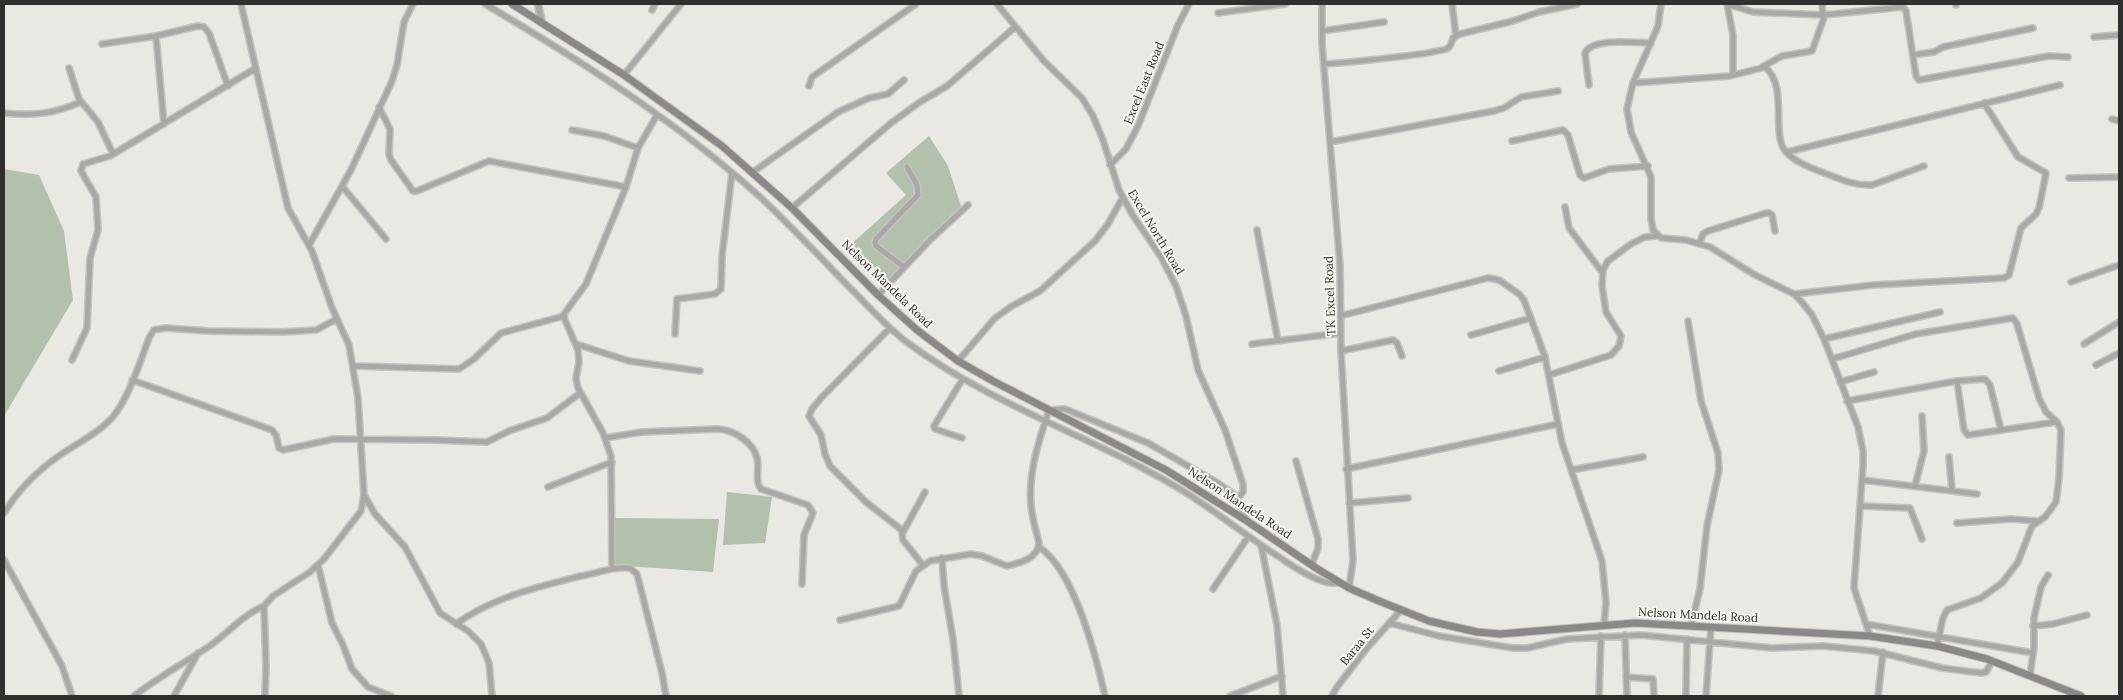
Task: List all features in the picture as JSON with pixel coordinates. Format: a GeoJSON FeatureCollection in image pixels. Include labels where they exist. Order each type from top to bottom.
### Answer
{"type":"FeatureCollection","features":[{"type":"Feature","properties":{"kind":"main road","name":"Nelson Mandela Road"},"geometry":{"type":"LineString","coordinates":[[512,4],[624,75],[688,120],[753,172],[792,208],[878,295],[917,330],[958,361],[1166,470],[1350,588],[1400,610],[1457,628],[1492,633],[1539,632],[1604,624],[1635,623],[1870,636],[1937,646],[1992,661],[2030,674],[2081,696]]}},
{"type":"Feature","properties":{"kind":"street"},"geometry":{"type":"LineString","coordinates":[[134,696],[217,641],[247,615],[264,606],[273,596],[318,565],[360,511],[364,495],[358,398],[349,346],[309,245],[293,220],[285,198],[274,140],[241,4]]}},
{"type":"Feature","properties":{"kind":"street"},"geometry":{"type":"LineString","coordinates":[[309,245],[342,186],[379,107],[397,65],[404,22],[413,4]]}},
{"type":"Feature","properties":{"kind":"street"},"geometry":{"type":"LineString","coordinates":[[485,4],[590,67],[657,115],[732,173],[778,215],[890,328],[962,380],[1170,483],[1248,537],[1313,577],[1328,583],[1340,583]]}},
{"type":"Feature","properties":{"kind":"street"},"geometry":{"type":"LineString","coordinates":[[538,4],[542,23]]}},
{"type":"Feature","properties":{"kind":"street"},"geometry":{"type":"LineString","coordinates":[[624,75],[681,4]]}},
{"type":"Feature","properties":{"kind":"street"},"geometry":{"type":"LineString","coordinates":[[809,86],[812,77],[916,4]]}},
{"type":"Feature","properties":{"kind":"street","name":"Excel North Road"},"geometry":{"type":"LineString","coordinates":[[997,4],[1014,28],[1042,60],[1082,98],[1096,124],[1122,197],[1176,286],[1186,316],[1198,370],[1225,430],[1243,484],[1243,492],[1238,498]]}},
{"type":"Feature","properties":{"kind":"street","name":"Excel East Road"},"geometry":{"type":"LineString","coordinates":[[1110,165],[1126,149],[1138,126],[1178,25],[1189,4]]}},
{"type":"Feature","properties":{"kind":"street"},"geometry":{"type":"LineString","coordinates":[[1218,13],[1285,4]]}},
{"type":"Feature","properties":{"kind":"street","name":"TK Excel Road"},"geometry":{"type":"LineString","coordinates":[[1322,4],[1324,64],[1340,266],[1341,351],[1346,469],[1353,561],[1350,588]]}},
{"type":"Feature","properties":{"kind":"street"},"geometry":{"type":"LineString","coordinates":[[1324,64],[1422,54],[1444,49],[1450,46],[1456,36],[1452,4]]}},
{"type":"Feature","properties":{"kind":"street"},"geometry":{"type":"LineString","coordinates":[[1456,36],[1513,21],[1538,12],[1577,4]]}},
{"type":"Feature","properties":{"kind":"street"},"geometry":{"type":"LineString","coordinates":[[1657,236],[1652,225],[1651,182],[1648,166],[1631,132],[1628,115],[1633,83],[1658,26],[1661,4]]}},
{"type":"Feature","properties":{"kind":"street"},"geometry":{"type":"LineString","coordinates":[[1733,75],[1733,35],[1727,4],[1757,13],[1824,15],[1903,7],[1906,12],[1916,76],[1922,80],[2049,56],[2068,57]]}},
{"type":"Feature","properties":{"kind":"street"},"geometry":{"type":"LineString","coordinates":[[1633,83],[1733,75],[1762,67],[1782,56],[1812,51],[1824,15],[1822,4]]}},
{"type":"Feature","properties":{"kind":"street"},"geometry":{"type":"LineString","coordinates":[[1322,31],[1384,22]]}},
{"type":"Feature","properties":{"kind":"street"},"geometry":{"type":"LineString","coordinates":[[102,44],[156,36],[198,26],[206,28],[228,86]]}},
{"type":"Feature","properties":{"kind":"street"},"geometry":{"type":"LineString","coordinates":[[792,208],[891,123],[920,102],[947,86],[1014,28]]}},
{"type":"Feature","properties":{"kind":"street"},"geometry":{"type":"LineString","coordinates":[[1913,55],[1934,52],[1943,47],[2033,28]]}},
{"type":"Feature","properties":{"kind":"street"},"geometry":{"type":"LineString","coordinates":[[2094,37],[2119,35]]}},
{"type":"Feature","properties":{"kind":"street"},"geometry":{"type":"LineString","coordinates":[[156,36],[164,124]]}},
{"type":"Feature","properties":{"kind":"street"},"geometry":{"type":"LineString","coordinates":[[1589,85],[1584,53],[1590,47],[1613,42],[1651,43]]}},
{"type":"Feature","properties":{"kind":"street"},"geometry":{"type":"LineString","coordinates":[[1762,67],[1768,70],[1775,86],[1779,102],[1780,138],[1786,152],[1809,168],[1865,186],[1924,166]]}},
{"type":"Feature","properties":{"kind":"street"},"geometry":{"type":"LineString","coordinates":[[70,68],[81,102],[98,122],[113,154]]}},
{"type":"Feature","properties":{"kind":"street"},"geometry":{"type":"LineString","coordinates":[[72,360],[87,328],[90,258],[98,230],[96,197],[81,168],[86,162],[99,160],[113,154],[256,68]]}},
{"type":"Feature","properties":{"kind":"street"},"geometry":{"type":"LineString","coordinates":[[753,172],[838,112],[869,98],[888,94],[904,80]]}},
{"type":"Feature","properties":{"kind":"street"},"geometry":{"type":"LineString","coordinates":[[1786,152],[2060,85]]}},
{"type":"Feature","properties":{"kind":"street"},"geometry":{"type":"LineString","coordinates":[[1330,142],[1494,111],[1504,108],[1521,97],[1558,91]]}},
{"type":"Feature","properties":{"kind":"street"},"geometry":{"type":"LineString","coordinates":[[4,113],[34,116],[62,110],[81,102]]}},
{"type":"Feature","properties":{"kind":"street"},"geometry":{"type":"LineString","coordinates":[[1794,294],[1874,285],[2004,278],[2009,275],[2021,228],[2036,214],[2039,208],[2046,173],[2025,163],[2018,157],[1984,103]]}},
{"type":"Feature","properties":{"kind":"street"},"geometry":{"type":"LineString","coordinates":[[379,107],[390,129],[389,154],[391,160],[413,191],[489,161],[626,187]]}},
{"type":"Feature","properties":{"kind":"street"},"geometry":{"type":"LineString","coordinates":[[612,569],[612,462],[610,450],[580,393],[577,383],[579,362],[576,344],[564,316],[566,309],[586,284],[626,187],[638,148],[657,115]]}},
{"type":"Feature","properties":{"kind":"street"},"geometry":{"type":"LineString","coordinates":[[2112,119],[2119,121]]}},
{"type":"Feature","properties":{"kind":"street"},"geometry":{"type":"LineString","coordinates":[[572,130],[604,136],[638,148]]}},
{"type":"Feature","properties":{"kind":"street"},"geometry":{"type":"LineString","coordinates":[[1512,141],[1563,130],[1568,135],[1580,174],[1584,178],[1609,169],[1648,166]]}},
{"type":"Feature","properties":{"kind":"street"},"geometry":{"type":"LineString","coordinates":[[904,268],[874,243],[876,238],[918,195],[917,185],[907,167]]}},
{"type":"Feature","properties":{"kind":"street"},"geometry":{"type":"LineString","coordinates":[[675,334],[677,299],[715,294],[721,289],[722,256],[732,173]]}},
{"type":"Feature","properties":{"kind":"street"},"geometry":{"type":"LineString","coordinates":[[2069,178],[2119,177]]}},
{"type":"Feature","properties":{"kind":"street"},"geometry":{"type":"LineString","coordinates":[[342,186],[386,240]]}},
{"type":"Feature","properties":{"kind":"street"},"geometry":{"type":"LineString","coordinates":[[958,361],[995,318],[1007,309],[1040,291],[1095,241],[1108,224],[1122,197]]}},
{"type":"Feature","properties":{"kind":"street"},"geometry":{"type":"LineString","coordinates":[[878,295],[968,205]]}},
{"type":"Feature","properties":{"kind":"street"},"geometry":{"type":"LineString","coordinates":[[1549,375],[1611,355],[1618,349],[1621,336],[1606,312],[1602,272],[1569,228],[1565,207]]}},
{"type":"Feature","properties":{"kind":"street"},"geometry":{"type":"LineString","coordinates":[[1699,244],[1703,234],[1708,231],[1770,212],[1775,231]]}},
{"type":"Feature","properties":{"kind":"street"},"geometry":{"type":"LineString","coordinates":[[1257,230],[1278,340]]}},
{"type":"Feature","properties":{"kind":"street"},"geometry":{"type":"LineString","coordinates":[[1602,272],[1608,261],[1631,244],[1645,237],[1657,236],[1686,240],[1710,246],[1755,275],[1794,294],[1812,315],[1832,359],[1862,446],[1862,480],[1854,588],[1870,636]]}},
{"type":"Feature","properties":{"kind":"street"},"geometry":{"type":"LineString","coordinates":[[2071,282],[2119,264]]}},
{"type":"Feature","properties":{"kind":"street"},"geometry":{"type":"LineString","coordinates":[[1340,316],[1488,278],[1499,280],[1519,294],[1531,318],[1545,357],[1558,424],[1571,470],[1602,561],[1606,594],[1604,624]]}},
{"type":"Feature","properties":{"kind":"street"},"geometry":{"type":"LineString","coordinates":[[1824,339],[1940,312]]}},
{"type":"Feature","properties":{"kind":"street"},"geometry":{"type":"LineString","coordinates":[[353,366],[459,369],[474,360],[501,333],[564,316]]}},
{"type":"Feature","properties":{"kind":"street"},"geometry":{"type":"LineString","coordinates":[[1471,335],[1531,318]]}},
{"type":"Feature","properties":{"kind":"street"},"geometry":{"type":"LineString","coordinates":[[1832,359],[1916,334],[1999,318],[2013,318],[2017,324],[2039,398],[2046,412],[2057,422],[2061,434],[2058,496],[2056,502],[2050,512],[2032,526],[2018,562],[2007,577],[1981,598],[1946,610],[1937,646]]}},
{"type":"Feature","properties":{"kind":"street"},"geometry":{"type":"LineString","coordinates":[[4,513],[22,489],[41,470],[90,437],[108,421],[122,403],[149,338],[156,329],[283,332],[316,330],[337,319]]}},
{"type":"Feature","properties":{"kind":"street"},"geometry":{"type":"LineString","coordinates":[[1688,321],[1701,401],[1718,453],[1719,470],[1707,526],[1700,589],[1691,625]]}},
{"type":"Feature","properties":{"kind":"street"},"geometry":{"type":"LineString","coordinates":[[2084,344],[2119,322]]}},
{"type":"Feature","properties":{"kind":"street"},"geometry":{"type":"LineString","coordinates":[[890,328],[822,397],[809,416],[821,435],[824,454],[830,466],[876,511],[903,531]]}},
{"type":"Feature","properties":{"kind":"street"},"geometry":{"type":"LineString","coordinates":[[1252,344],[1341,333]]}},
{"type":"Feature","properties":{"kind":"street"},"geometry":{"type":"LineString","coordinates":[[1341,351],[1393,340],[1397,343],[1402,356]]}},
{"type":"Feature","properties":{"kind":"street"},"geometry":{"type":"LineString","coordinates":[[576,344],[640,363],[700,371]]}},
{"type":"Feature","properties":{"kind":"street"},"geometry":{"type":"LineString","coordinates":[[2096,365],[2119,353]]}},
{"type":"Feature","properties":{"kind":"street"},"geometry":{"type":"LineString","coordinates":[[1499,371],[1545,357]]}},
{"type":"Feature","properties":{"kind":"street"},"geometry":{"type":"LineString","coordinates":[[1840,382],[1874,372]]}},
{"type":"Feature","properties":{"kind":"street"},"geometry":{"type":"LineString","coordinates":[[132,380],[272,430],[276,435],[280,450],[334,439],[487,442],[509,431],[547,418],[580,393]]}},
{"type":"Feature","properties":{"kind":"street"},"geometry":{"type":"LineString","coordinates":[[962,380],[934,426],[935,429],[962,438]]}},
{"type":"Feature","properties":{"kind":"street"},"geometry":{"type":"LineString","coordinates":[[1847,401],[1957,381],[1987,380],[2001,430]]}},
{"type":"Feature","properties":{"kind":"street"},"geometry":{"type":"LineString","coordinates":[[1957,381],[1966,433],[1970,435],[2057,422]]}},
{"type":"Feature","properties":{"kind":"street"},"geometry":{"type":"LineString","coordinates":[[1105,696],[1081,611],[1054,562],[1039,548],[1030,504],[1031,479],[1038,442],[1050,410],[1065,409],[1135,437],[1216,482],[1238,498],[1247,521]]}},
{"type":"Feature","properties":{"kind":"street"},"geometry":{"type":"LineString","coordinates":[[1915,486],[1924,451],[1922,416]]}},
{"type":"Feature","properties":{"kind":"street"},"geometry":{"type":"LineString","coordinates":[[1346,469],[1558,424]]}},
{"type":"Feature","properties":{"kind":"street"},"geometry":{"type":"LineString","coordinates":[[605,438],[642,432],[723,429],[746,441],[757,460],[758,484],[761,489],[812,508],[813,513],[804,535],[802,584]]}},
{"type":"Feature","properties":{"kind":"street"},"geometry":{"type":"LineString","coordinates":[[1571,470],[1643,457]]}},
{"type":"Feature","properties":{"kind":"street"},"geometry":{"type":"LineString","coordinates":[[1949,457],[1952,491]]}},
{"type":"Feature","properties":{"kind":"street"},"geometry":{"type":"LineString","coordinates":[[1296,461],[1318,539],[1318,548],[1312,564]]}},
{"type":"Feature","properties":{"kind":"street"},"geometry":{"type":"LineString","coordinates":[[548,487],[612,462]]}},
{"type":"Feature","properties":{"kind":"street"},"geometry":{"type":"LineString","coordinates":[[1862,480],[1977,494]]}},
{"type":"Feature","properties":{"kind":"street"},"geometry":{"type":"LineString","coordinates":[[922,564],[904,540],[903,531],[925,492]]}},
{"type":"Feature","properties":{"kind":"street"},"geometry":{"type":"LineString","coordinates":[[364,495],[375,514],[404,547],[437,609],[443,616],[473,634],[484,648],[489,663],[492,696]]}},
{"type":"Feature","properties":{"kind":"street"},"geometry":{"type":"LineString","coordinates":[[1349,503],[1408,498]]}},
{"type":"Feature","properties":{"kind":"street"},"geometry":{"type":"LineString","coordinates":[[1860,506],[1910,508],[1922,540]]}},
{"type":"Feature","properties":{"kind":"street"},"geometry":{"type":"LineString","coordinates":[[1957,523],[2011,520],[2038,521]]}},
{"type":"Feature","properties":{"kind":"street"},"geometry":{"type":"LineString","coordinates":[[1213,589],[1248,537]]}},
{"type":"Feature","properties":{"kind":"street"},"geometry":{"type":"LineString","coordinates":[[1262,545],[1274,608],[1283,696]]}},
{"type":"Feature","properties":{"kind":"street"},"geometry":{"type":"LineString","coordinates":[[840,620],[899,606],[914,574],[922,564],[942,558],[976,555],[1006,566],[1033,556],[1039,548]]}},
{"type":"Feature","properties":{"kind":"street"},"geometry":{"type":"LineString","coordinates":[[942,558],[959,696]]}},
{"type":"Feature","properties":{"kind":"street"},"geometry":{"type":"LineString","coordinates":[[4,560],[62,666],[72,696]]}},
{"type":"Feature","properties":{"kind":"street"},"geometry":{"type":"LineString","coordinates":[[318,565],[332,623],[352,669],[368,687],[391,696]]}},
{"type":"Feature","properties":{"kind":"street"},"geometry":{"type":"LineString","coordinates":[[456,624],[482,607],[511,596],[612,569],[630,568],[637,574],[666,696]]}},
{"type":"Feature","properties":{"kind":"street"},"geometry":{"type":"LineString","coordinates":[[2030,674],[2033,653],[2033,626],[2041,587],[2048,575]]}},
{"type":"Feature","properties":{"kind":"street"},"geometry":{"type":"LineString","coordinates":[[264,606],[265,696]]}},
{"type":"Feature","properties":{"kind":"street","name":"Baraa St"},"geometry":{"type":"LineString","coordinates":[[1332,696],[1337,686],[1400,610]]}},
{"type":"Feature","properties":{"kind":"street"},"geometry":{"type":"LineString","coordinates":[[2033,626],[2053,624],[2087,615]]}},
{"type":"Feature","properties":{"kind":"street"},"geometry":{"type":"LineString","coordinates":[[1389,623],[1439,636],[1513,648],[1526,648],[1554,642],[1625,634],[1772,648],[1832,646],[1883,652],[1942,668],[1981,673],[1987,671],[1992,661]]}},
{"type":"Feature","properties":{"kind":"street"},"geometry":{"type":"LineString","coordinates":[[1866,624],[1939,635],[2033,653]]}},
{"type":"Feature","properties":{"kind":"street"},"geometry":{"type":"LineString","coordinates":[[1706,696],[1708,642],[1711,627]]}},
{"type":"Feature","properties":{"kind":"street"},"geometry":{"type":"LineString","coordinates":[[1625,634],[1627,696]]}},
{"type":"Feature","properties":{"kind":"street"},"geometry":{"type":"LineString","coordinates":[[1599,696],[1600,636]]}},
{"type":"Feature","properties":{"kind":"street"},"geometry":{"type":"LineString","coordinates":[[1686,696],[1687,639]]}},
{"type":"Feature","properties":{"kind":"street"},"geometry":{"type":"LineString","coordinates":[[1878,696],[1883,652]]}},
{"type":"Feature","properties":{"kind":"street"},"geometry":{"type":"LineString","coordinates":[[174,696],[199,653]]}},
{"type":"Feature","properties":{"kind":"street"},"geometry":{"type":"LineString","coordinates":[[1230,696],[1282,676]]}},
{"type":"Feature","properties":{"kind":"street"},"geometry":{"type":"LineString","coordinates":[[1626,677],[1653,679],[1654,696]]}},
{"type":"Feature","properties":{"kind":"green space"},"geometry":{"type":"Polygon","coordinates":[[[929,136],[948,166],[961,206],[889,280],[849,246],[906,195],[886,173],[929,136]]]}},
{"type":"Feature","properties":{"kind":"green space"},"geometry":{"type":"Polygon","coordinates":[[[4,169],[39,175],[64,231],[73,300],[4,416],[4,169]]]}},
{"type":"Feature","properties":{"kind":"green space"},"geometry":{"type":"Polygon","coordinates":[[[727,492],[772,497],[765,543],[723,545],[727,492]]]}},
{"type":"Feature","properties":{"kind":"green space"},"geometry":{"type":"Polygon","coordinates":[[[610,518],[719,519],[713,572],[612,565],[610,518]]]}}]}
